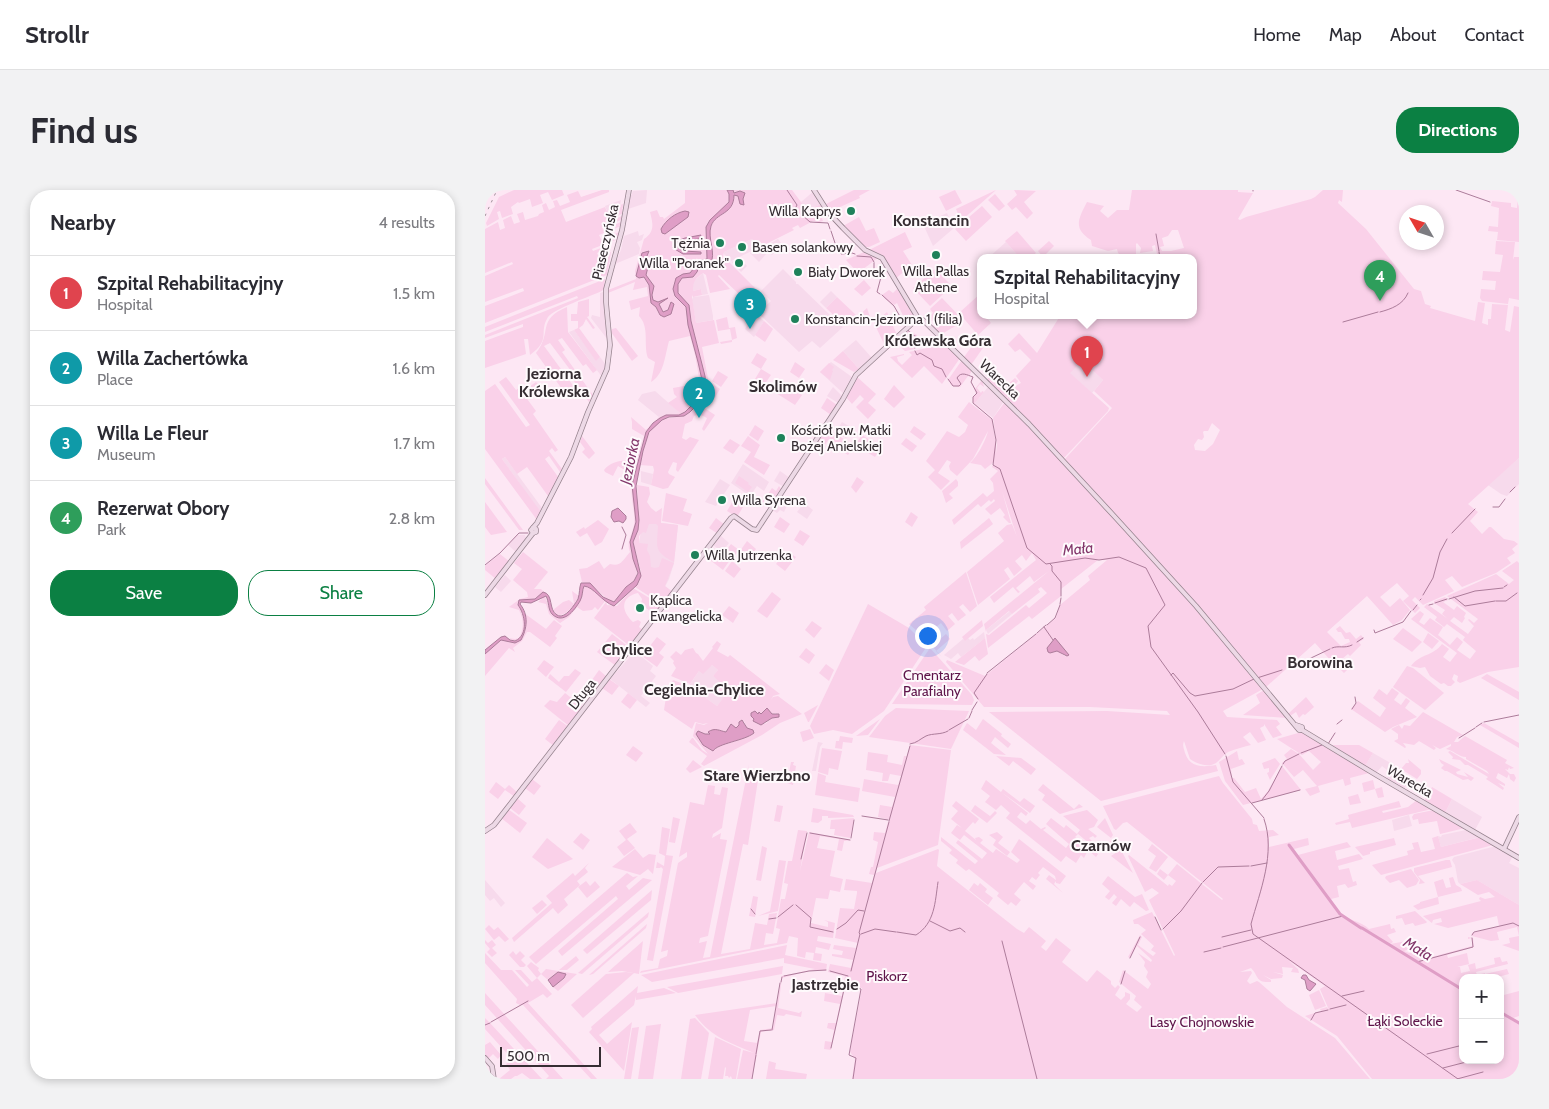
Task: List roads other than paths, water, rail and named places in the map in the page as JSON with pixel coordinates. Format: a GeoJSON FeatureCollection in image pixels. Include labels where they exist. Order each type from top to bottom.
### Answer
{"type":"FeatureCollection","features":[{"type":"Feature","properties":{"kind":"street","name":"Piaseczyńska"},"geometry":{"type":"LineString","coordinates":[[485,596],[528,539],[537,523],[571,457],[587,412],[605,374],[610,351],[605,298],[622,230],[629,190]]}},
{"type":"Feature","properties":{"kind":"street"},"geometry":{"type":"LineString","coordinates":[[814,190],[828,213],[865,250],[882,258],[917,317]]}},
{"type":"Feature","properties":{"kind":"street","name":"Długa"},"geometry":{"type":"LineString","coordinates":[[485,831],[494,825],[507,809],[734,519],[755,528],[844,397],[856,375],[911,325],[917,317]]}},
{"type":"Feature","properties":{"kind":"street","name":"Warecka"},"geometry":{"type":"LineString","coordinates":[[917,317],[923,320],[1003,398],[1063,460],[1197,606],[1265,689],[1301,729],[1519,858]]}},
{"type":"Feature","properties":{"kind":"street"},"geometry":{"type":"LineString","coordinates":[[1505,849],[1519,817]]}},
{"type":"Feature","properties":{"kind":"street"},"geometry":{"type":"LineString","coordinates":[[485,1058],[491,1066],[494,1079]]}},
{"type":"Feature","properties":{"kind":"waterway","name":"Mała"},"geometry":{"type":"LineString","coordinates":[[787,190],[797,205],[793,213],[797,214]]}},
{"type":"Feature","properties":{"kind":"waterway"},"geometry":{"type":"LineString","coordinates":[[1456,190],[1490,202]]}},
{"type":"Feature","properties":{"kind":"waterway","name":"Mała"},"geometry":{"type":"LineString","coordinates":[[802,215],[810,222],[828,223],[830,229]]}},
{"type":"Feature","properties":{"kind":"waterway","name":"Mała"},"geometry":{"type":"LineString","coordinates":[[831,231],[841,254],[855,254]]}},
{"type":"Feature","properties":{"kind":"waterway"},"geometry":{"type":"LineString","coordinates":[[1156,234],[1159,251]]}},
{"type":"Feature","properties":{"kind":"waterway","name":"Mała"},"geometry":{"type":"LineString","coordinates":[[857,256],[871,257],[874,262]]}},
{"type":"Feature","properties":{"kind":"waterway","name":"Mała"},"geometry":{"type":"LineString","coordinates":[[874,263],[874,269],[881,277],[877,292],[880,294]]}},
{"type":"Feature","properties":{"kind":"waterway"},"geometry":{"type":"LineString","coordinates":[[1380,312],[1400,303],[1408,293]]}},
{"type":"Feature","properties":{"kind":"waterway","name":"Mała"},"geometry":{"type":"LineString","coordinates":[[882,295],[894,306],[906,327]]}},
{"type":"Feature","properties":{"kind":"waterway"},"geometry":{"type":"LineString","coordinates":[[1343,322],[1378,312]]}},
{"type":"Feature","properties":{"kind":"waterway","name":"Mała"},"geometry":{"type":"LineString","coordinates":[[908,330],[917,337],[915,348]]}},
{"type":"Feature","properties":{"kind":"waterway","name":"Mała"},"geometry":{"type":"LineString","coordinates":[[915,351],[917,355],[920,353],[932,360],[934,366],[942,369],[946,377]]}},
{"type":"Feature","properties":{"kind":"waterway","name":"Mała"},"geometry":{"type":"LineString","coordinates":[[948,379],[953,386],[959,386],[961,384],[957,378],[960,375],[964,374],[973,377],[971,382],[977,393],[973,397],[973,403],[992,419],[996,440],[993,465],[1000,469],[1027,548],[1046,564],[1085,558],[1099,560],[1119,557],[1146,568],[1165,605],[1148,626],[1151,647],[1198,712],[1225,754]]}},
{"type":"Feature","properties":{"kind":"waterway"},"geometry":{"type":"LineString","coordinates":[[1510,492],[1515,487]]}},
{"type":"Feature","properties":{"kind":"waterway"},"geometry":{"type":"LineString","coordinates":[[1493,507],[1499,507],[1505,499]]}},
{"type":"Feature","properties":{"kind":"waterway"},"geometry":{"type":"LineString","coordinates":[[1452,533],[1475,509]]}},
{"type":"Feature","properties":{"kind":"waterway"},"geometry":{"type":"LineString","coordinates":[[622,527],[626,535],[622,549]]}},
{"type":"Feature","properties":{"kind":"waterway"},"geometry":{"type":"LineString","coordinates":[[485,565],[500,553],[519,533],[528,533]]}},
{"type":"Feature","properties":{"kind":"waterway"},"geometry":{"type":"LineString","coordinates":[[1423,595],[1433,578],[1440,552],[1447,539]]}},
{"type":"Feature","properties":{"kind":"waterway"},"geometry":{"type":"LineString","coordinates":[[1050,564],[1052,571],[1061,582],[1061,596]]}},
{"type":"Feature","properties":{"kind":"waterway"},"geometry":{"type":"LineString","coordinates":[[1449,599],[1475,591],[1503,588]]}},
{"type":"Feature","properties":{"kind":"waterway"},"geometry":{"type":"LineString","coordinates":[[1496,601],[1506,601],[1517,593]]}},
{"type":"Feature","properties":{"kind":"waterway"},"geometry":{"type":"LineString","coordinates":[[1454,597],[1465,606],[1495,601]]}},
{"type":"Feature","properties":{"kind":"waterway"},"geometry":{"type":"LineString","coordinates":[[1060,604],[1061,598]]}},
{"type":"Feature","properties":{"kind":"waterway"},"geometry":{"type":"LineString","coordinates":[[1435,603],[1447,599]]}},
{"type":"Feature","properties":{"kind":"waterway"},"geometry":{"type":"LineString","coordinates":[[1429,605],[1433,604]]}},
{"type":"Feature","properties":{"kind":"waterway"},"geometry":{"type":"LineString","coordinates":[[1047,625],[1055,618],[1060,605]]}},
{"type":"Feature","properties":{"kind":"waterway"},"geometry":{"type":"LineString","coordinates":[[1413,610],[1417,605]]}},
{"type":"Feature","properties":{"kind":"waterway"},"geometry":{"type":"LineString","coordinates":[[1374,630],[1375,633],[1403,622],[1411,611]]}},
{"type":"Feature","properties":{"kind":"waterway"},"geometry":{"type":"LineString","coordinates":[[1037,633],[1046,625]]}},
{"type":"Feature","properties":{"kind":"waterway"},"geometry":{"type":"LineString","coordinates":[[1044,627],[1053,640]]}},
{"type":"Feature","properties":{"kind":"waterway"},"geometry":{"type":"LineString","coordinates":[[987,673],[1036,634]]}},
{"type":"Feature","properties":{"kind":"waterway"},"geometry":{"type":"LineString","coordinates":[[1357,642],[1363,638]]}},
{"type":"Feature","properties":{"kind":"waterway"},"geometry":{"type":"LineString","coordinates":[[1332,648],[1352,645]]}},
{"type":"Feature","properties":{"kind":"waterway"},"geometry":{"type":"LineString","coordinates":[[1311,658],[1330,649]]}},
{"type":"Feature","properties":{"kind":"waterway"},"geometry":{"type":"LineString","coordinates":[[1298,665],[1305,662]]}},
{"type":"Feature","properties":{"kind":"waterway"},"geometry":{"type":"LineString","coordinates":[[1257,678],[1282,670]]}},
{"type":"Feature","properties":{"kind":"waterway"},"geometry":{"type":"LineString","coordinates":[[1171,675],[1173,673],[1190,693],[1195,696],[1233,689],[1254,679]]}},
{"type":"Feature","properties":{"kind":"waterway"},"geometry":{"type":"LineString","coordinates":[[978,699],[974,693],[987,674]]}},
{"type":"Feature","properties":{"kind":"waterway"},"geometry":{"type":"LineString","coordinates":[[1352,709],[1356,703],[1355,697]]}},
{"type":"Feature","properties":{"kind":"waterway"},"geometry":{"type":"LineString","coordinates":[[972,710],[977,702]]}},
{"type":"Feature","properties":{"kind":"waterway"},"geometry":{"type":"LineString","coordinates":[[969,718],[972,711]]}},
{"type":"Feature","properties":{"kind":"waterway"},"geometry":{"type":"LineString","coordinates":[[1484,722],[1519,715]]}},
{"type":"Feature","properties":{"kind":"waterway"},"geometry":{"type":"LineString","coordinates":[[949,730],[968,719]]}},
{"type":"Feature","properties":{"kind":"waterway"},"geometry":{"type":"LineString","coordinates":[[1337,724],[1342,720]]}},
{"type":"Feature","properties":{"kind":"waterway"},"geometry":{"type":"LineString","coordinates":[[1476,727],[1482,723]]}},
{"type":"Feature","properties":{"kind":"waterway"},"geometry":{"type":"LineString","coordinates":[[1459,738],[1475,728]]}},
{"type":"Feature","properties":{"kind":"waterway"},"geometry":{"type":"LineString","coordinates":[[910,744],[926,736],[948,731]]}},
{"type":"Feature","properties":{"kind":"waterway"},"geometry":{"type":"LineString","coordinates":[[1328,744],[1335,733]]}},
{"type":"Feature","properties":{"kind":"waterway"},"geometry":{"type":"LineString","coordinates":[[1301,753],[1322,745]]}},
{"type":"Feature","properties":{"kind":"waterway"},"geometry":{"type":"LineString","coordinates":[[889,821],[910,746]]}},
{"type":"Feature","properties":{"kind":"waterway"},"geometry":{"type":"LineString","coordinates":[[1283,764],[1299,754]]}},
{"type":"Feature","properties":{"kind":"waterway","name":"Mała"},"geometry":{"type":"LineString","coordinates":[[1226,756],[1233,782],[1264,818]]}},
{"type":"Feature","properties":{"kind":"waterway"},"geometry":{"type":"LineString","coordinates":[[1262,800],[1282,766]]}},
{"type":"Feature","properties":{"kind":"waterway"},"geometry":{"type":"LineString","coordinates":[[1252,803],[1300,790]]}},
{"type":"Feature","properties":{"kind":"waterway"},"geometry":{"type":"LineString","coordinates":[[862,816],[888,820]]}},
{"type":"Feature","properties":{"kind":"waterway"},"geometry":{"type":"LineString","coordinates":[[1264,819],[1267,832],[1268,858],[1251,924],[1253,934],[1458,1079]]}},
{"type":"Feature","properties":{"kind":"waterway"},"geometry":{"type":"LineString","coordinates":[[851,838],[854,820]]}},
{"type":"Feature","properties":{"kind":"waterway"},"geometry":{"type":"LineString","coordinates":[[851,971],[859,933],[889,822]]}},
{"type":"Feature","properties":{"kind":"waterway"},"geometry":{"type":"LineString","coordinates":[[801,859],[807,833]]}},
{"type":"Feature","properties":{"kind":"waterway"},"geometry":{"type":"LineString","coordinates":[[810,833],[850,840]]}},
{"type":"Feature","properties":{"kind":"waterway","name":"Mała"},"geometry":{"type":"LineString","coordinates":[[1289,845],[1340,914],[1361,928]]}},
{"type":"Feature","properties":{"kind":"waterway"},"geometry":{"type":"LineString","coordinates":[[1251,866],[1267,863]]}},
{"type":"Feature","properties":{"kind":"waterway"},"geometry":{"type":"LineString","coordinates":[[1203,882],[1218,867],[1249,866]]}},
{"type":"Feature","properties":{"kind":"waterway"},"geometry":{"type":"LineString","coordinates":[[897,932],[916,935],[927,924],[933,912],[938,882]]}},
{"type":"Feature","properties":{"kind":"waterway"},"geometry":{"type":"LineString","coordinates":[[1163,929],[1181,911],[1202,883]]}},
{"type":"Feature","properties":{"kind":"waterway"},"geometry":{"type":"LineString","coordinates":[[778,917],[793,905]]}},
{"type":"Feature","properties":{"kind":"waterway"},"geometry":{"type":"LineString","coordinates":[[796,905],[811,918],[810,927],[833,932]]}},
{"type":"Feature","properties":{"kind":"waterway"},"geometry":{"type":"LineString","coordinates":[[751,909],[755,914]]}},
{"type":"Feature","properties":{"kind":"waterway"},"geometry":{"type":"LineString","coordinates":[[837,929],[846,923],[858,910],[864,911]]}},
{"type":"Feature","properties":{"kind":"waterway"},"geometry":{"type":"LineString","coordinates":[[1223,947],[1343,916]]}},
{"type":"Feature","properties":{"kind":"waterway"},"geometry":{"type":"LineString","coordinates":[[1155,917],[1161,930]]}},
{"type":"Feature","properties":{"kind":"waterway"},"geometry":{"type":"LineString","coordinates":[[769,919],[776,918]]}},
{"type":"Feature","properties":{"kind":"waterway"},"geometry":{"type":"LineString","coordinates":[[930,921],[950,931],[960,928],[965,932]]}},
{"type":"Feature","properties":{"kind":"waterway"},"geometry":{"type":"LineString","coordinates":[[1472,935],[1474,932],[1513,923],[1519,926]]}},
{"type":"Feature","properties":{"kind":"waterway","name":"Mała"},"geometry":{"type":"LineString","coordinates":[[1362,928],[1459,988]]}},
{"type":"Feature","properties":{"kind":"waterway"},"geometry":{"type":"LineString","coordinates":[[861,934],[875,929],[896,932]]}},
{"type":"Feature","properties":{"kind":"waterway"},"geometry":{"type":"LineString","coordinates":[[1222,937],[1251,930]]}},
{"type":"Feature","properties":{"kind":"waterway"},"geometry":{"type":"LineString","coordinates":[[1130,958],[1140,937]]}},
{"type":"Feature","properties":{"kind":"waterway"},"geometry":{"type":"LineString","coordinates":[[1417,962],[1473,947],[1472,938]]}},
{"type":"Feature","properties":{"kind":"waterway"},"geometry":{"type":"LineString","coordinates":[[1002,941],[1037,1079]]}},
{"type":"Feature","properties":{"kind":"waterway"},"geometry":{"type":"LineString","coordinates":[[1204,952],[1221,948]]}},
{"type":"Feature","properties":{"kind":"waterway"},"geometry":{"type":"LineString","coordinates":[[784,976],[826,970]]}},
{"type":"Feature","properties":{"kind":"waterway"},"geometry":{"type":"LineString","coordinates":[[830,971],[848,976]]}},
{"type":"Feature","properties":{"kind":"waterway"},"geometry":{"type":"LineString","coordinates":[[1121,984],[1125,971]]}},
{"type":"Feature","properties":{"kind":"waterway"},"geometry":{"type":"LineString","coordinates":[[781,982],[782,977]]}},
{"type":"Feature","properties":{"kind":"waterway"},"geometry":{"type":"LineString","coordinates":[[772,1030],[780,983]]}},
{"type":"Feature","properties":{"kind":"waterway"},"geometry":{"type":"LineString","coordinates":[[831,1048],[845,985]]}},
{"type":"Feature","properties":{"kind":"waterway"},"geometry":{"type":"LineString","coordinates":[[847,985],[861,989],[849,1055],[856,1058],[853,1079]]}},
{"type":"Feature","properties":{"kind":"waterway"},"geometry":{"type":"LineString","coordinates":[[1342,996],[1364,991]]}},
{"type":"Feature","properties":{"kind":"waterway"},"geometry":{"type":"LineString","coordinates":[[491,1022],[528,1001]]}},
{"type":"Feature","properties":{"kind":"waterway"},"geometry":{"type":"LineString","coordinates":[[1330,1009],[1346,1005]]}},
{"type":"Feature","properties":{"kind":"waterway"},"geometry":{"type":"LineString","coordinates":[[1311,1020],[1315,1013],[1328,1010]]}},
{"type":"Feature","properties":{"kind":"waterway","name":"Mała"},"geometry":{"type":"LineString","coordinates":[[1504,1014],[1519,1023]]}},
{"type":"Feature","properties":{"kind":"waterway"},"geometry":{"type":"LineString","coordinates":[[485,1025],[490,1023]]}},
{"type":"Feature","properties":{"kind":"waterway"},"geometry":{"type":"LineString","coordinates":[[756,1054],[760,1031],[771,1030]]}},
{"type":"Feature","properties":{"kind":"waterway"},"geometry":{"type":"LineString","coordinates":[[1427,1054],[1459,1046]]}},
{"type":"Feature","properties":{"kind":"waterway"},"geometry":{"type":"LineString","coordinates":[[752,1079],[756,1055]]}},
{"type":"Feature","properties":{"kind":"waterway"},"geometry":{"type":"LineString","coordinates":[[1443,1068],[1459,1064]]}},
{"type":"Feature","properties":{"kind":"waterway"},"geometry":{"type":"LineString","coordinates":[[1457,1079],[1483,1072]]}},
{"type":"Feature","properties":{"kind":"railway"},"geometry":{"type":"LineString","coordinates":[[485,216],[497,190]]}},
{"type":"Feature","properties":{"kind":"place","name":"Willa Kaprys"},"geometry":{"type":"Point","coordinates":[851,211]}},
{"type":"Feature","properties":{"kind":"place","name":"Tężnia"},"geometry":{"type":"Point","coordinates":[720,243]}},
{"type":"Feature","properties":{"kind":"place","name":"Basen solankowy"},"geometry":{"type":"Point","coordinates":[742,247]}},
{"type":"Feature","properties":{"kind":"place","name":"Willa Pallas Athene"},"geometry":{"type":"Point","coordinates":[936,255]}},
{"type":"Feature","properties":{"kind":"place","name":"Willa \"Poranek\""},"geometry":{"type":"Point","coordinates":[739,263]}},
{"type":"Feature","properties":{"kind":"place","name":"Biały Dworek"},"geometry":{"type":"Point","coordinates":[798,272]}},
{"type":"Feature","properties":{"kind":"place","name":"Rezerwat Obory"},"geometry":{"type":"Point","coordinates":[1380,301]}},
{"type":"Feature","properties":{"kind":"place","name":"Konstancin-Jeziorna 1 (filia)"},"geometry":{"type":"Point","coordinates":[795,319]}},
{"type":"Feature","properties":{"kind":"place","name":"Willa Le Fleur"},"geometry":{"type":"Point","coordinates":[750,329]}},
{"type":"Feature","properties":{"kind":"place","name":"Szpital Rehabilitacyjny"},"geometry":{"type":"Point","coordinates":[1087,377]}},
{"type":"Feature","properties":{"kind":"place","name":"Willa Zachertówka"},"geometry":{"type":"Point","coordinates":[699,418]}},
{"type":"Feature","properties":{"kind":"place","name":"Kościół pw. Matki Bożej Anielskiej"},"geometry":{"type":"Point","coordinates":[781,438]}},
{"type":"Feature","properties":{"kind":"place","name":"Willa Syrena"},"geometry":{"type":"Point","coordinates":[722,500]}},
{"type":"Feature","properties":{"kind":"place","name":"Willa Jutrzenka"},"geometry":{"type":"Point","coordinates":[695,555]}},
{"type":"Feature","properties":{"kind":"place","name":"Kaplica Ewangelicka"},"geometry":{"type":"Point","coordinates":[640,608]}},
{"type":"Feature","properties":{"kind":"district","name":"Konstancin"},"geometry":{"type":"Point","coordinates":[931,220]}},
{"type":"Feature","properties":{"kind":"district","name":"Królewska Góra"},"geometry":{"type":"Point","coordinates":[938,340]}},
{"type":"Feature","properties":{"kind":"district","name":"Jeziorna Królewska"},"geometry":{"type":"Point","coordinates":[554,382]}},
{"type":"Feature","properties":{"kind":"district","name":"Skolimów"},"geometry":{"type":"Point","coordinates":[783,386]}},
{"type":"Feature","properties":{"kind":"district","name":"Chylice"},"geometry":{"type":"Point","coordinates":[627,649]}},
{"type":"Feature","properties":{"kind":"district","name":"Borowina"},"geometry":{"type":"Point","coordinates":[1320,662]}},
{"type":"Feature","properties":{"kind":"district","name":"Cegielnia-Chylice"},"geometry":{"type":"Point","coordinates":[704,689]}},
{"type":"Feature","properties":{"kind":"district","name":"Stare Wierzbno"},"geometry":{"type":"Point","coordinates":[757,775]}},
{"type":"Feature","properties":{"kind":"district","name":"Czarnów"},"geometry":{"type":"Point","coordinates":[1101,845]}},
{"type":"Feature","properties":{"kind":"district","name":"Jastrzębie"},"geometry":{"type":"Point","coordinates":[825,984]}},
{"type":"Feature","properties":{"kind":"water label","name":"Jeziorka"},"geometry":{"type":"Point","coordinates":[630,461]}},
{"type":"Feature","properties":{"kind":"park label","name":"Cmentarz Parafialny"},"geometry":{"type":"Point","coordinates":[932,684]}},
{"type":"Feature","properties":{"kind":"park label","name":"Piskorz"},"geometry":{"type":"Point","coordinates":[887,976]}},
{"type":"Feature","properties":{"kind":"park label","name":"Łąki Soleckie"},"geometry":{"type":"Point","coordinates":[1405,1021]}},
{"type":"Feature","properties":{"kind":"park label","name":"Lasy Chojnowskie"},"geometry":{"type":"Point","coordinates":[1202,1022]}}]}
